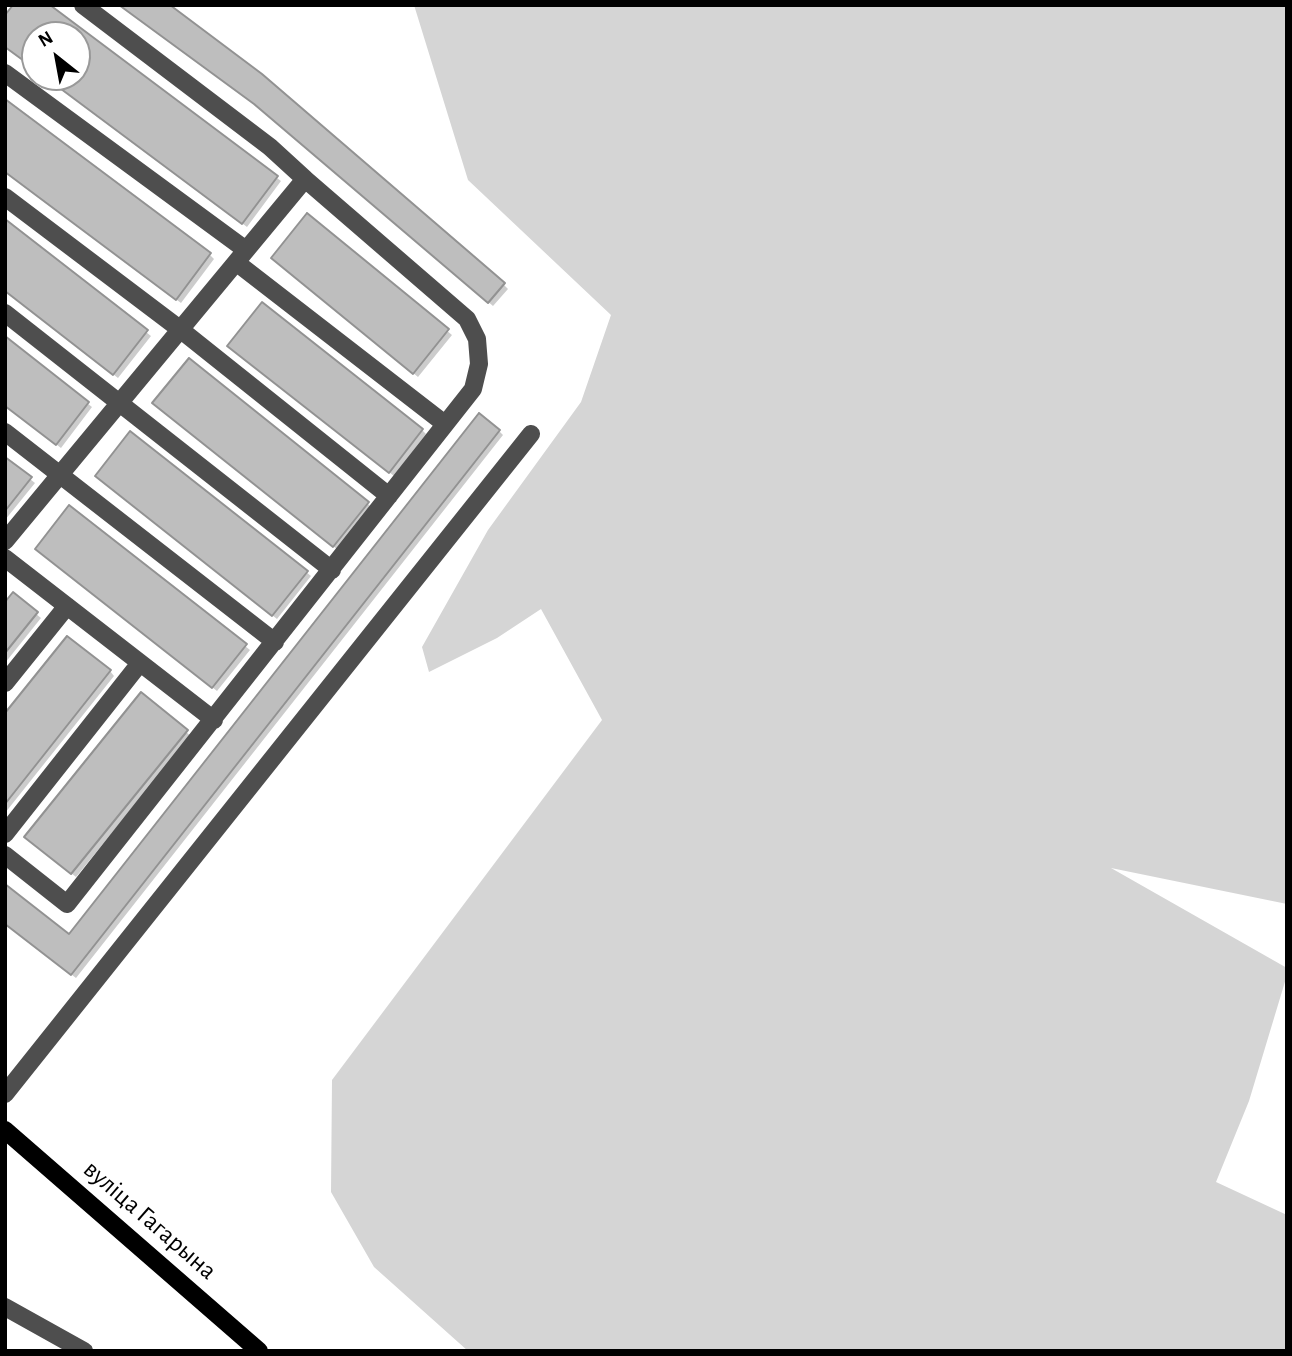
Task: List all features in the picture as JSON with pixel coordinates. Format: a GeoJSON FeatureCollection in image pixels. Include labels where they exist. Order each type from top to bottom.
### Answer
{"type":"FeatureCollection","features":[{"type":"Feature","properties":{"kind":"main road","name":"вуліца Гагарына"},"geometry":{"type":"LineString","coordinates":[[5,1130],[259,1351]]}},
{"type":"Feature","properties":{"kind":"lane"},"geometry":{"type":"LineString","coordinates":[[5,855],[67,904],[473,389],[479,363],[477,339],[467,319],[270,147],[83,5]]}},
{"type":"Feature","properties":{"kind":"lane"},"geometry":{"type":"LineString","coordinates":[[5,73],[242,257],[445,424]]}},
{"type":"Feature","properties":{"kind":"lane"},"geometry":{"type":"LineString","coordinates":[[5,541],[305,179]]}},
{"type":"Feature","properties":{"kind":"lane"},"geometry":{"type":"LineString","coordinates":[[5,197],[181,330],[389,496]]}},
{"type":"Feature","properties":{"kind":"lane"},"geometry":{"type":"LineString","coordinates":[[5,313],[332,570]]}},
{"type":"Feature","properties":{"kind":"lane"},"geometry":{"type":"LineString","coordinates":[[5,432],[275,642]]}},
{"type":"Feature","properties":{"kind":"lane"},"geometry":{"type":"LineString","coordinates":[[5,1094],[531,434]]}},
{"type":"Feature","properties":{"kind":"lane"},"geometry":{"type":"LineString","coordinates":[[5,558],[214,720]]}},
{"type":"Feature","properties":{"kind":"lane"},"geometry":{"type":"LineString","coordinates":[[5,682],[67,606]]}},
{"type":"Feature","properties":{"kind":"lane"},"geometry":{"type":"LineString","coordinates":[[5,834],[140,663]]}},
{"type":"Feature","properties":{"kind":"lane"},"geometry":{"type":"LineString","coordinates":[[5,1307],[84,1351]]}},
{"type":"Feature","properties":{"kind":"shaded area"},"geometry":{"type":"Polygon","coordinates":[[[414,5],[1287,5],[1287,904],[1111,868],[1287,968],[1249,1101],[1216,1182],[1287,1215],[1287,1351],[468,1351],[374,1267],[331,1192],[332,1080],[602,720],[541,609],[497,638],[429,672],[422,647],[488,530],[581,402],[611,315],[468,180],[414,5]]]}},
{"type":"Feature","properties":{"kind":"building"},"geometry":{"type":"Polygon","coordinates":[[[13,5],[50,5],[71,21],[21,21],[21,59],[5,47],[5,15],[13,5]]]}},
{"type":"Feature","properties":{"kind":"building"},"geometry":{"type":"Polygon","coordinates":[[[119,5],[170,5],[262,74],[505,283],[488,303],[254,104],[119,5]]]}},
{"type":"Feature","properties":{"kind":"building"},"geometry":{"type":"Polygon","coordinates":[[[91,36],[278,176],[242,224],[64,91],[91,91],[91,36]]]}},
{"type":"Feature","properties":{"kind":"building"},"geometry":{"type":"Polygon","coordinates":[[[5,99],[211,253],[176,300],[5,172],[5,99]]]}},
{"type":"Feature","properties":{"kind":"building"},"geometry":{"type":"Polygon","coordinates":[[[307,213],[449,329],[413,374],[271,258],[307,213]]]}},
{"type":"Feature","properties":{"kind":"building"},"geometry":{"type":"Polygon","coordinates":[[[5,219],[148,330],[113,375],[5,291],[5,219]]]}},
{"type":"Feature","properties":{"kind":"building"},"geometry":{"type":"Polygon","coordinates":[[[262,302],[423,429],[389,473],[227,346],[262,302]]]}},
{"type":"Feature","properties":{"kind":"building"},"geometry":{"type":"Polygon","coordinates":[[[5,336],[89,402],[56,445],[5,406],[5,336]]]}},
{"type":"Feature","properties":{"kind":"building"},"geometry":{"type":"Polygon","coordinates":[[[189,358],[369,502],[333,547],[152,403],[189,358]]]}},
{"type":"Feature","properties":{"kind":"building"},"geometry":{"type":"Polygon","coordinates":[[[479,413],[500,430],[71,975],[5,924],[5,884],[69,934],[479,413]]]}},
{"type":"Feature","properties":{"kind":"building"},"geometry":{"type":"Polygon","coordinates":[[[130,431],[308,571],[272,616],[95,476],[130,431]]]}},
{"type":"Feature","properties":{"kind":"building"},"geometry":{"type":"Polygon","coordinates":[[[5,457],[32,477],[5,511],[5,457]]]}},
{"type":"Feature","properties":{"kind":"building"},"geometry":{"type":"Polygon","coordinates":[[[69,505],[247,644],[212,688],[35,549],[69,505]]]}},
{"type":"Feature","properties":{"kind":"building"},"geometry":{"type":"Polygon","coordinates":[[[13,592],[38,612],[5,653],[5,602],[13,592]]]}},
{"type":"Feature","properties":{"kind":"building"},"geometry":{"type":"Polygon","coordinates":[[[67,636],[111,670],[5,804],[5,713],[67,636]]]}},
{"type":"Feature","properties":{"kind":"building"},"geometry":{"type":"Polygon","coordinates":[[[141,692],[188,730],[71,874],[24,837],[141,692]]]}}]}
